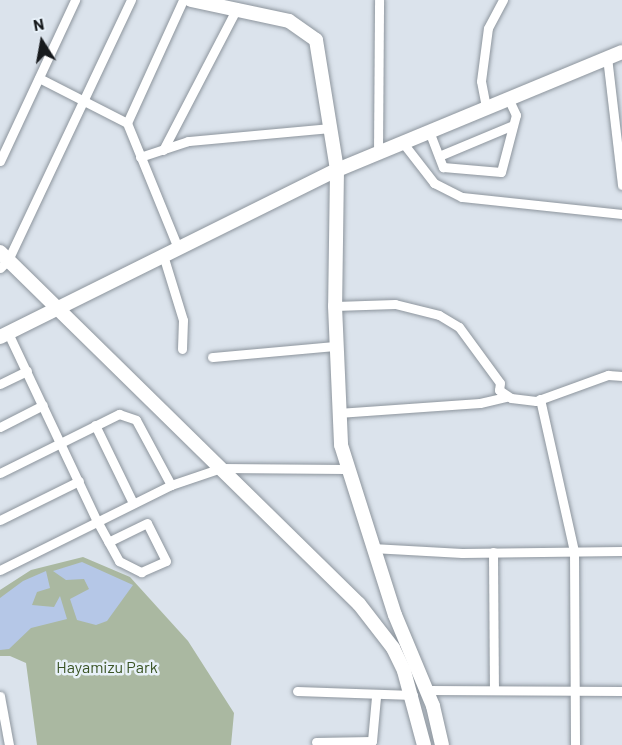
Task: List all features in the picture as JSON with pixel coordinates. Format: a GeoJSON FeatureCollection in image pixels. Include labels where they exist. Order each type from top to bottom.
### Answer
{"type":"FeatureCollection","features":[{"type":"Feature","properties":{"kind":"street"},"geometry":{"type":"LineString","coordinates":[[0,161],[75,0]]}},
{"type":"Feature","properties":{"kind":"street"},"geometry":{"type":"LineString","coordinates":[[131,0],[3,260],[221,468],[359,604],[393,648],[413,695],[424,745]]}},
{"type":"Feature","properties":{"kind":"street"},"geometry":{"type":"LineString","coordinates":[[127,123],[183,0]]}},
{"type":"Feature","properties":{"kind":"street"},"geometry":{"type":"LineString","coordinates":[[191,0],[289,21],[311,33],[322,67],[337,170],[336,346],[338,413],[345,469],[395,615],[428,690],[442,745]]}},
{"type":"Feature","properties":{"kind":"street"},"geometry":{"type":"LineString","coordinates":[[378,153],[379,0]]}},
{"type":"Feature","properties":{"kind":"street"},"geometry":{"type":"LineString","coordinates":[[486,107],[481,81],[488,28],[503,0]]}},
{"type":"Feature","properties":{"kind":"street"},"geometry":{"type":"LineString","coordinates":[[163,150],[236,10]]}},
{"type":"Feature","properties":{"kind":"street"},"geometry":{"type":"LineString","coordinates":[[108,542],[147,523],[166,561],[141,572],[119,561],[108,542],[97,521],[27,371],[4,335],[54,308],[337,170],[622,52]]}},
{"type":"Feature","properties":{"kind":"street"},"geometry":{"type":"LineString","coordinates":[[608,57],[622,185]]}},
{"type":"Feature","properties":{"kind":"street"},"geometry":{"type":"LineString","coordinates":[[39,78],[127,123],[178,248]]}},
{"type":"Feature","properties":{"kind":"street"},"geometry":{"type":"LineString","coordinates":[[429,131],[443,167],[501,172],[516,115],[508,98]]}},
{"type":"Feature","properties":{"kind":"street"},"geometry":{"type":"LineString","coordinates":[[439,156],[513,125]]}},
{"type":"Feature","properties":{"kind":"street"},"geometry":{"type":"LineString","coordinates":[[140,157],[230,135],[331,128]]}},
{"type":"Feature","properties":{"kind":"street"},"geometry":{"type":"LineString","coordinates":[[403,143],[434,183],[462,197],[622,214]]}},
{"type":"Feature","properties":{"kind":"street"},"geometry":{"type":"LineString","coordinates":[[164,255],[183,320],[182,349]]}},
{"type":"Feature","properties":{"kind":"street"},"geometry":{"type":"LineString","coordinates":[[335,306],[395,304],[438,315],[459,327],[482,355],[506,397]]}},
{"type":"Feature","properties":{"kind":"street"},"geometry":{"type":"LineString","coordinates":[[212,357],[336,346]]}},
{"type":"Feature","properties":{"kind":"street"},"geometry":{"type":"LineString","coordinates":[[0,384],[27,371]]}},
{"type":"Feature","properties":{"kind":"street"},"geometry":{"type":"LineString","coordinates":[[338,413],[480,404],[506,397],[540,399],[608,375],[622,376]]}},
{"type":"Feature","properties":{"kind":"street"},"geometry":{"type":"LineString","coordinates":[[540,399],[574,551],[575,745]]}},
{"type":"Feature","properties":{"kind":"street"},"geometry":{"type":"LineString","coordinates":[[0,427],[43,405]]}},
{"type":"Feature","properties":{"kind":"street"},"geometry":{"type":"LineString","coordinates":[[0,472],[119,414],[132,417],[171,485]]}},
{"type":"Feature","properties":{"kind":"street"},"geometry":{"type":"LineString","coordinates":[[95,425],[133,503]]}},
{"type":"Feature","properties":{"kind":"street"},"geometry":{"type":"LineString","coordinates":[[0,570],[171,485],[221,468],[345,469]]}},
{"type":"Feature","properties":{"kind":"street"},"geometry":{"type":"LineString","coordinates":[[0,520],[79,481]]}},
{"type":"Feature","properties":{"kind":"street"},"geometry":{"type":"LineString","coordinates":[[372,548],[493,552],[622,551]]}},
{"type":"Feature","properties":{"kind":"street"},"geometry":{"type":"LineString","coordinates":[[493,552],[494,689]]}},
{"type":"Feature","properties":{"kind":"street"},"geometry":{"type":"LineString","coordinates":[[428,690],[622,691]]}},
{"type":"Feature","properties":{"kind":"street"},"geometry":{"type":"LineString","coordinates":[[297,691],[376,697],[413,695]]}},
{"type":"Feature","properties":{"kind":"street"},"geometry":{"type":"LineString","coordinates":[[0,696],[6,744]]}},
{"type":"Feature","properties":{"kind":"street"},"geometry":{"type":"LineString","coordinates":[[316,742],[372,741],[376,697]]}},
{"type":"Feature","properties":{"kind":"green space","name":"Hayamizu Park"},"geometry":{"type":"Polygon","coordinates":[[[83,557],[130,577],[188,641],[234,713],[231,745],[37,745],[26,663],[10,656],[0,656],[0,590],[31,570],[83,557]]]}},
{"type":"Feature","properties":{"kind":"water"},"geometry":{"type":"Polygon","coordinates":[[[82,562],[133,585],[107,621],[96,625],[77,620],[70,599],[89,589],[84,579],[66,580],[53,571],[82,562]]]}},
{"type":"Feature","properties":{"kind":"water"},"geometry":{"type":"Polygon","coordinates":[[[46,571],[50,588],[37,592],[32,605],[54,607],[60,596],[67,619],[31,628],[9,649],[0,650],[0,598],[23,581],[46,571]]]}}]}
